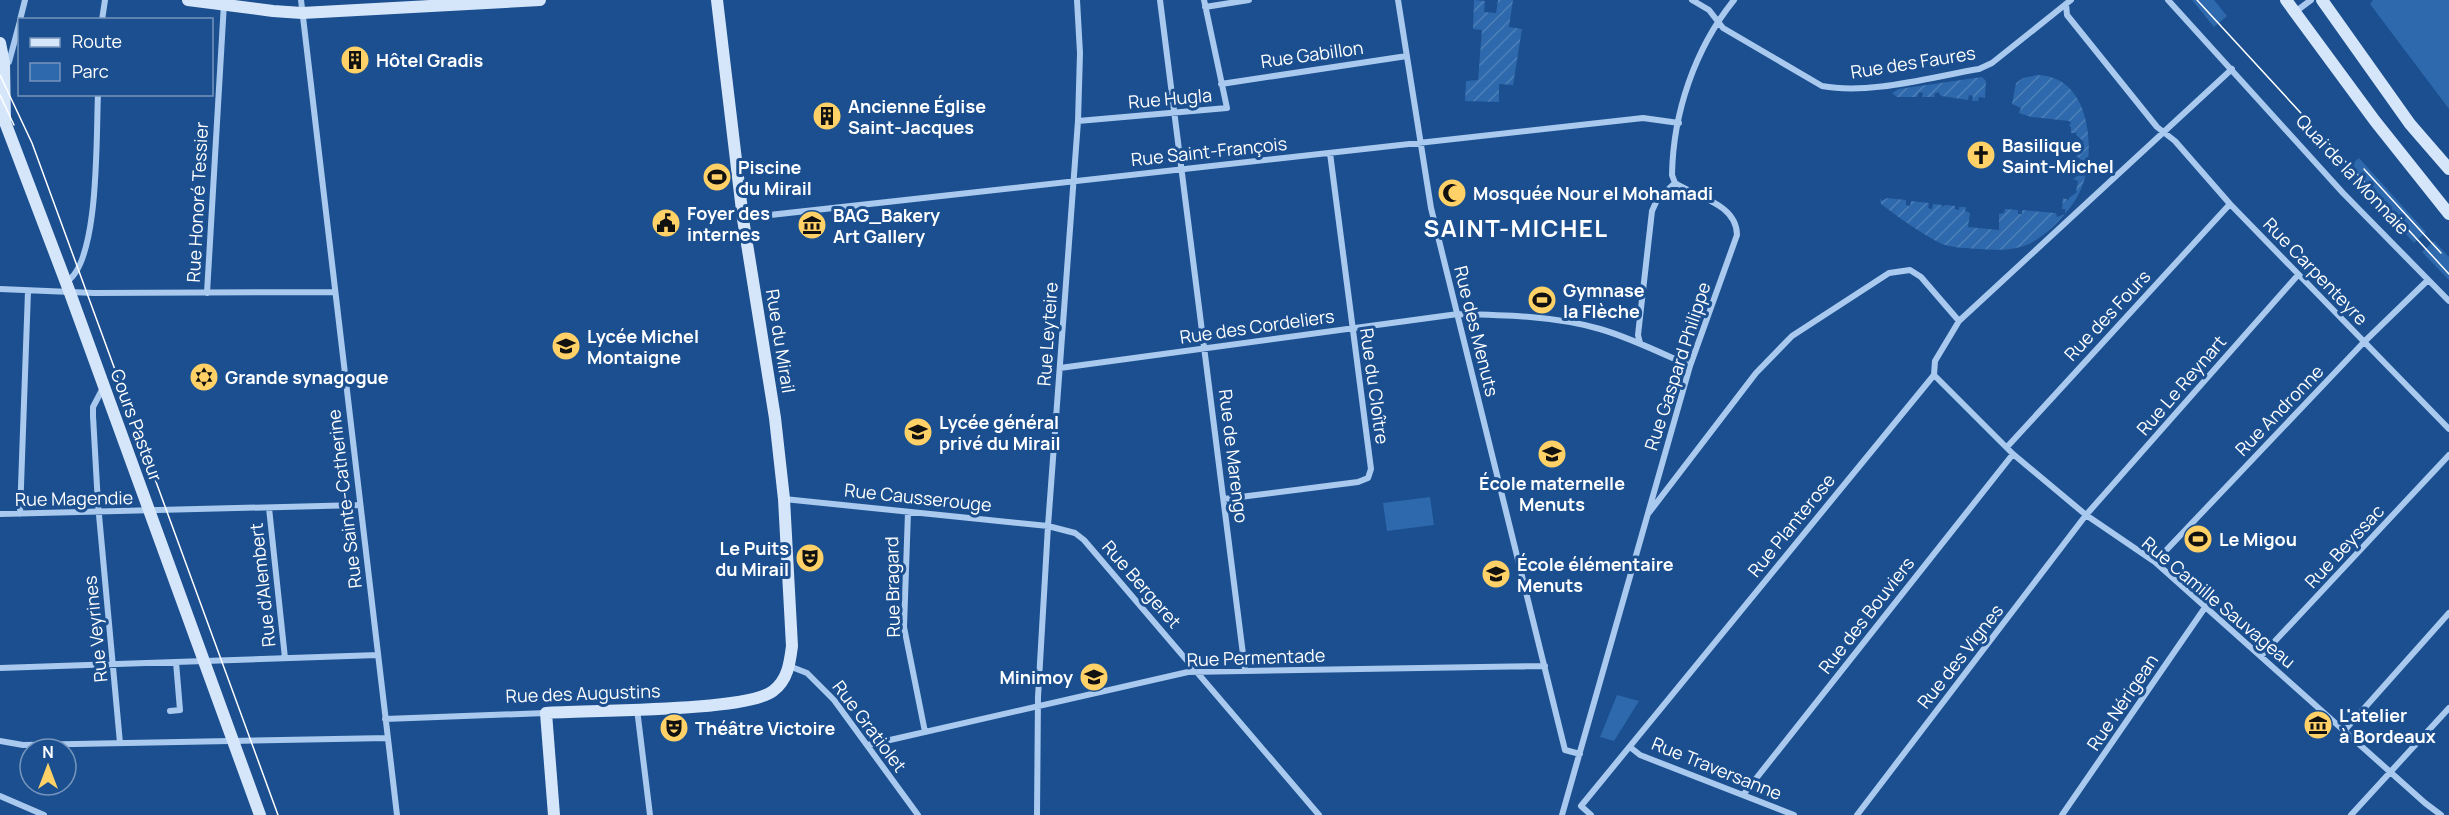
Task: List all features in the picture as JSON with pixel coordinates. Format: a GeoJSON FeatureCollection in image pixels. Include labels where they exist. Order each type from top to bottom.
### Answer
{"type":"FeatureCollection","features":[{"type":"Feature","properties":{"kind":"street"},"geometry":{"type":"LineString","coordinates":[[20,18],[25,0]]}},
{"type":"Feature","properties":{"kind":"street"},"geometry":{"type":"LineString","coordinates":[[102,18],[105,0]]}},
{"type":"Feature","properties":{"kind":"street"},"geometry":{"type":"LineString","coordinates":[[188,0],[302,6],[540,0]]}},
{"type":"Feature","properties":{"kind":"street","name":"Rue du Mirail"},"geometry":{"type":"LineString","coordinates":[[717,0],[742,219],[775,418],[784,499],[792,646],[789,666],[779,686]]}},
{"type":"Feature","properties":{"kind":"street","name":"Rue Leyteire"},"geometry":{"type":"LineString","coordinates":[[1037,815],[1037,706],[1078,122],[1080,53],[1077,0]]}},
{"type":"Feature","properties":{"kind":"street","name":"Rue de Marengo"},"geometry":{"type":"LineString","coordinates":[[1160,0],[1245,670]]}},
{"type":"Feature","properties":{"kind":"street"},"geometry":{"type":"LineString","coordinates":[[1205,4],[1249,0]]}},
{"type":"Feature","properties":{"kind":"street","name":"Rue des Menuts"},"geometry":{"type":"LineString","coordinates":[[1398,0],[1431,208],[1565,750],[1580,754]]}},
{"type":"Feature","properties":{"kind":"street","name":"Rue des Faures"},"geometry":{"type":"LineString","coordinates":[[1692,0],[1709,10],[1723,28],[1822,86],[1869,88],[1979,69],[1992,63],[2066,1]]}},
{"type":"Feature","properties":{"kind":"street"},"geometry":{"type":"LineString","coordinates":[[1640,343],[1638,335],[1652,211],[1657,200],[1675,183],[1672,175],[1672,160],[1693,70],[1718,23],[1734,0]]}},
{"type":"Feature","properties":{"kind":"street","name":"Quai de la Monnaie"},"geometry":{"type":"LineString","coordinates":[[2168,0],[2343,193],[2449,301]]}},
{"type":"Feature","properties":{"kind":"street"},"geometry":{"type":"LineString","coordinates":[[2286,0],[2375,122],[2449,214]]}},
{"type":"Feature","properties":{"kind":"street"},"geometry":{"type":"LineString","coordinates":[[2295,12],[2311,0]]}},
{"type":"Feature","properties":{"kind":"street"},"geometry":{"type":"LineString","coordinates":[[2322,0],[2410,124],[2449,169]]}},
{"type":"Feature","properties":{"kind":"street","name":"Rue Carpenteyre"},"geometry":{"type":"LineString","coordinates":[[2066,1],[2067,15],[2164,132],[2175,141],[2230,204],[2298,275],[2449,429]]}},
{"type":"Feature","properties":{"kind":"street","name":"Rue Honoré Tessier"},"geometry":{"type":"LineString","coordinates":[[207,293],[224,2]]}},
{"type":"Feature","properties":{"kind":"street","name":"Rue Hugla"},"geometry":{"type":"LineString","coordinates":[[1078,122],[1227,108],[1205,4]]}},
{"type":"Feature","properties":{"kind":"street","name":"Rue Sainte-Catherine"},"geometry":{"type":"LineString","coordinates":[[302,6],[397,815]]}},
{"type":"Feature","properties":{"kind":"street"},"geometry":{"type":"LineString","coordinates":[[4,63],[9,62],[18,28]]}},
{"type":"Feature","properties":{"kind":"street","name":"Cours Pasteur"},"geometry":{"type":"LineString","coordinates":[[0,43],[4,63],[2,123],[16,148],[260,815]]}},
{"type":"Feature","properties":{"kind":"street","name":"Rue Gabillon"},"geometry":{"type":"LineString","coordinates":[[1221,84],[1407,56]]}},
{"type":"Feature","properties":{"kind":"street"},"geometry":{"type":"LineString","coordinates":[[1934,375],[1935,361],[1959,321],[2232,69]]}},
{"type":"Feature","properties":{"kind":"street"},"geometry":{"type":"LineString","coordinates":[[68,288],[82,262],[92,224],[98,96]]}},
{"type":"Feature","properties":{"kind":"street","name":"Rue Saint-François"},"geometry":{"type":"LineString","coordinates":[[742,219],[1643,118],[1679,123]]}},
{"type":"Feature","properties":{"kind":"street","name":"Rue du Cloître"},"geometry":{"type":"LineString","coordinates":[[1224,499],[1358,482],[1368,478],[1371,469],[1330,153]]}},
{"type":"Feature","properties":{"kind":"street","name":"Rue Gaspard Philippe"},"geometry":{"type":"LineString","coordinates":[[1562,815],[1690,366],[1737,235],[1737,225],[1732,215],[1724,207],[1675,183]]}},
{"type":"Feature","properties":{"kind":"street","name":"Rue des Fours"},"geometry":{"type":"LineString","coordinates":[[2007,447],[2230,204]]}},
{"type":"Feature","properties":{"kind":"street","name":"Rue Gaspard Philippe"},"geometry":{"type":"LineString","coordinates":[[1646,516],[1740,393],[1792,336],[1889,273],[1910,270],[1921,276],[1959,321]]}},
{"type":"Feature","properties":{"kind":"street","name":"Rue Le Reynart"},"geometry":{"type":"LineString","coordinates":[[2086,515],[2298,275]]}},
{"type":"Feature","properties":{"kind":"street","name":"Rue Andronne"},"geometry":{"type":"LineString","coordinates":[[2155,562],[2364,342],[2428,280]]}},
{"type":"Feature","properties":{"kind":"street"},"geometry":{"type":"LineString","coordinates":[[0,289],[28,291],[68,288],[207,293],[335,292]]}},
{"type":"Feature","properties":{"kind":"street"},"geometry":{"type":"LineString","coordinates":[[20,514],[28,291]]}},
{"type":"Feature","properties":{"kind":"street","name":"Rue des Cordeliers"},"geometry":{"type":"LineString","coordinates":[[1060,368],[1458,314],[1576,323],[1640,343],[1690,366]]}},
{"type":"Feature","properties":{"kind":"street","name":"Rue Camille Sauvageau"},"geometry":{"type":"LineString","coordinates":[[1934,375],[2013,454],[2086,515],[2155,562],[2441,815]]}},
{"type":"Feature","properties":{"kind":"street","name":"Rue Planterose"},"geometry":{"type":"LineString","coordinates":[[1581,806],[1934,375]]}},
{"type":"Feature","properties":{"kind":"street","name":"Rue Veyrines"},"geometry":{"type":"LineString","coordinates":[[104,387],[93,407],[99,511],[120,743]]}},
{"type":"Feature","properties":{"kind":"street","name":"Rue des Bouviers"},"geometry":{"type":"LineString","coordinates":[[1743,795],[2013,454]]}},
{"type":"Feature","properties":{"kind":"street","name":"Rue Beyssac"},"geometry":{"type":"LineString","coordinates":[[2261,656],[2449,455]]}},
{"type":"Feature","properties":{"kind":"street","name":"Rue Causserouge"},"geometry":{"type":"LineString","coordinates":[[784,499],[1048,526]]}},
{"type":"Feature","properties":{"kind":"street","name":"Rue Magendie"},"geometry":{"type":"LineString","coordinates":[[0,514],[360,505]]}},
{"type":"Feature","properties":{"kind":"street","name":"Rue d'Alembert"},"geometry":{"type":"LineString","coordinates":[[269,508],[285,658]]}},
{"type":"Feature","properties":{"kind":"street","name":"Rue Bragard"},"geometry":{"type":"LineString","coordinates":[[908,512],[904,627],[925,732]]}},
{"type":"Feature","properties":{"kind":"street","name":"Rue des Vignes"},"geometry":{"type":"LineString","coordinates":[[1857,815],[2086,515]]}},
{"type":"Feature","properties":{"kind":"street","name":"Rue Bergeret"},"geometry":{"type":"LineString","coordinates":[[1048,526],[1075,533],[1084,540],[1319,815]]}},
{"type":"Feature","properties":{"kind":"street","name":"Rue Nérigean"},"geometry":{"type":"LineString","coordinates":[[2062,815],[2206,606]]}},
{"type":"Feature","properties":{"kind":"street"},"geometry":{"type":"LineString","coordinates":[[2344,731],[2449,613]]}},
{"type":"Feature","properties":{"kind":"street"},"geometry":{"type":"LineString","coordinates":[[0,668],[378,655]]}},
{"type":"Feature","properties":{"kind":"street"},"geometry":{"type":"LineString","coordinates":[[170,711],[180,710],[176,662]]}},
{"type":"Feature","properties":{"kind":"street","name":"Rue Gratiolet"},"geometry":{"type":"LineString","coordinates":[[789,666],[807,673],[834,700],[918,815]]}},
{"type":"Feature","properties":{"kind":"street","name":"Rue Permentade"},"geometry":{"type":"LineString","coordinates":[[868,745],[1188,672],[1545,666]]}},
{"type":"Feature","properties":{"kind":"street","name":"Rue des Augustins"},"geometry":{"type":"LineString","coordinates":[[385,719],[716,705],[771,693],[779,686]]}},
{"type":"Feature","properties":{"kind":"street"},"geometry":{"type":"LineString","coordinates":[[2351,815],[2449,708]]}},
{"type":"Feature","properties":{"kind":"street"},"geometry":{"type":"LineString","coordinates":[[636,709],[650,815]]}},
{"type":"Feature","properties":{"kind":"street"},"geometry":{"type":"LineString","coordinates":[[546,713],[554,815]]}},
{"type":"Feature","properties":{"kind":"street"},"geometry":{"type":"LineString","coordinates":[[0,741],[23,745],[388,738]]}},
{"type":"Feature","properties":{"kind":"street","name":"Rue Traversanne"},"geometry":{"type":"LineString","coordinates":[[1630,747],[1640,755],[1794,815]]}},
{"type":"Feature","properties":{"kind":"street"},"geometry":{"type":"LineString","coordinates":[[0,796],[44,815]]}},
{"type":"Feature","properties":{"kind":"street"},"geometry":{"type":"LineString","coordinates":[[1566,802],[1581,806],[1591,815]]}},
{"type":"Feature","properties":{"kind":"green space"},"geometry":{"type":"Polygon","coordinates":[[[1474,0],[1485,1],[1484,12],[1496,13],[1498,0],[1513,0],[1509,27],[1522,29],[1513,85],[1499,84],[1499,102],[1465,101],[1466,81],[1478,80],[1482,30],[1473,29],[1474,0]]]}},
{"type":"Feature","properties":{"kind":"green space"},"geometry":{"type":"Polygon","coordinates":[[[2192,0],[2214,0],[2227,16],[2214,27],[2192,0]]]}},
{"type":"Feature","properties":{"kind":"green space"},"geometry":{"type":"Polygon","coordinates":[[[2373,0],[2449,0],[2449,109],[2370,4],[2373,0]]]}},
{"type":"Feature","properties":{"kind":"green space"},"geometry":{"type":"Polygon","coordinates":[[[2037,75],[2055,78],[2069,88],[2079,101],[2085,118],[2088,137],[2086,173],[2077,197],[2065,214],[2065,209],[2062,209],[2063,198],[2069,200],[2077,192],[2078,181],[2073,179],[2082,173],[2083,161],[2076,156],[2082,153],[2080,145],[2084,142],[2076,135],[2077,133],[2071,133],[2069,121],[2031,117],[2019,113],[2021,108],[2012,104],[2016,83],[2023,78],[2037,75]]]}},
{"type":"Feature","properties":{"kind":"green space"},"geometry":{"type":"Polygon","coordinates":[[[1982,77],[1986,81],[1985,98],[1979,97],[1978,101],[1972,101],[1973,96],[1969,95],[1968,100],[1941,96],[1938,92],[1934,94],[1935,97],[1922,97],[1923,93],[1919,92],[1917,97],[1897,97],[1892,93],[1899,89],[1982,77]]]}},
{"type":"Feature","properties":{"kind":"green space"},"geometry":{"type":"Polygon","coordinates":[[[2359,158],[2426,232],[2414,243],[2346,169],[2359,158]]]}},
{"type":"Feature","properties":{"kind":"green space"},"geometry":{"type":"Polygon","coordinates":[[[1880,198],[1882,201],[1887,198],[1906,200],[1906,205],[1910,206],[1911,201],[1929,203],[1928,208],[1932,209],[1933,204],[1942,205],[1942,207],[1955,206],[1955,209],[1959,210],[1959,207],[1966,207],[1965,211],[1970,213],[1968,227],[1999,230],[1999,214],[2004,213],[2005,209],[2018,210],[2018,214],[2022,214],[2022,210],[2056,213],[2057,217],[2065,214],[2041,237],[2024,246],[2001,250],[1960,248],[1942,244],[1919,231],[1881,204],[1880,198]]]}},
{"type":"Feature","properties":{"kind":"green space"},"geometry":{"type":"Polygon","coordinates":[[[2434,241],[2449,257],[2449,280],[2422,252],[2434,241]]]}},
{"type":"Feature","properties":{"kind":"green space"},"geometry":{"type":"Polygon","coordinates":[[[1430,497],[1434,525],[1387,531],[1383,503],[1430,497]]]}},
{"type":"Feature","properties":{"kind":"green space"},"geometry":{"type":"Polygon","coordinates":[[[1617,695],[1639,701],[1614,741],[1600,737],[1617,695]]]}},
{"type":"Feature","properties":{"kind":"tram line"},"geometry":{"type":"LineString","coordinates":[[2197,0],[2449,274]]}},
{"type":"Feature","properties":{"kind":"tram line"},"geometry":{"type":"LineString","coordinates":[[0,75],[32,143],[278,815]]}},
{"type":"Feature","properties":{"kind":"tram line"},"geometry":{"type":"LineString","coordinates":[[0,95],[14,125]]}},
{"type":"Feature","properties":{"kind":"tram line"},"geometry":{"type":"LineString","coordinates":[[2364,169],[2441,253]]}},
{"type":"Feature","properties":{"kind":"place","name":"Hôtel Gradis"},"geometry":{"type":"Point","coordinates":[355,60]}},
{"type":"Feature","properties":{"kind":"place","name":"Ancienne Église Saint-Jacques"},"geometry":{"type":"Point","coordinates":[827,116]}},
{"type":"Feature","properties":{"kind":"place","name":"Basilique Saint-Michel"},"geometry":{"type":"Point","coordinates":[1981,155]}},
{"type":"Feature","properties":{"kind":"place","name":"Piscine du Mirail"},"geometry":{"type":"Point","coordinates":[717,177]}},
{"type":"Feature","properties":{"kind":"place","name":"Mosquée Nour el Mohamadi"},"geometry":{"type":"Point","coordinates":[1452,193]}},
{"type":"Feature","properties":{"kind":"place","name":"Foyer des internes"},"geometry":{"type":"Point","coordinates":[666,223]}},
{"type":"Feature","properties":{"kind":"place","name":"BAG_Bakery Art Gallery"},"geometry":{"type":"Point","coordinates":[812,225]}},
{"type":"Feature","properties":{"kind":"place","name":"Gymnase la Flèche"},"geometry":{"type":"Point","coordinates":[1542,300]}},
{"type":"Feature","properties":{"kind":"place","name":"Lycée Michel Montaigne"},"geometry":{"type":"Point","coordinates":[566,346]}},
{"type":"Feature","properties":{"kind":"place","name":"Grande synagogue"},"geometry":{"type":"Point","coordinates":[204,377]}},
{"type":"Feature","properties":{"kind":"place","name":"Lycée général privé du Mirail"},"geometry":{"type":"Point","coordinates":[918,432]}},
{"type":"Feature","properties":{"kind":"place","name":"École maternelle Menuts"},"geometry":{"type":"Point","coordinates":[1552,454]}},
{"type":"Feature","properties":{"kind":"place","name":"Le Migou"},"geometry":{"type":"Point","coordinates":[2198,539]}},
{"type":"Feature","properties":{"kind":"place","name":"Le Puits du Mirail"},"geometry":{"type":"Point","coordinates":[810,558]}},
{"type":"Feature","properties":{"kind":"place","name":"École élémentaire Menuts"},"geometry":{"type":"Point","coordinates":[1496,574]}},
{"type":"Feature","properties":{"kind":"place","name":"Minimoy"},"geometry":{"type":"Point","coordinates":[1094,677]}},
{"type":"Feature","properties":{"kind":"place","name":"L'atelier à Bordeaux"},"geometry":{"type":"Point","coordinates":[2318,725]}},
{"type":"Feature","properties":{"kind":"place","name":"Théâtre Victoire"},"geometry":{"type":"Point","coordinates":[674,728]}},
{"type":"Feature","properties":{"kind":"district","name":"SAINT-MICHEL"},"geometry":{"type":"Point","coordinates":[1516,227]}}]}
